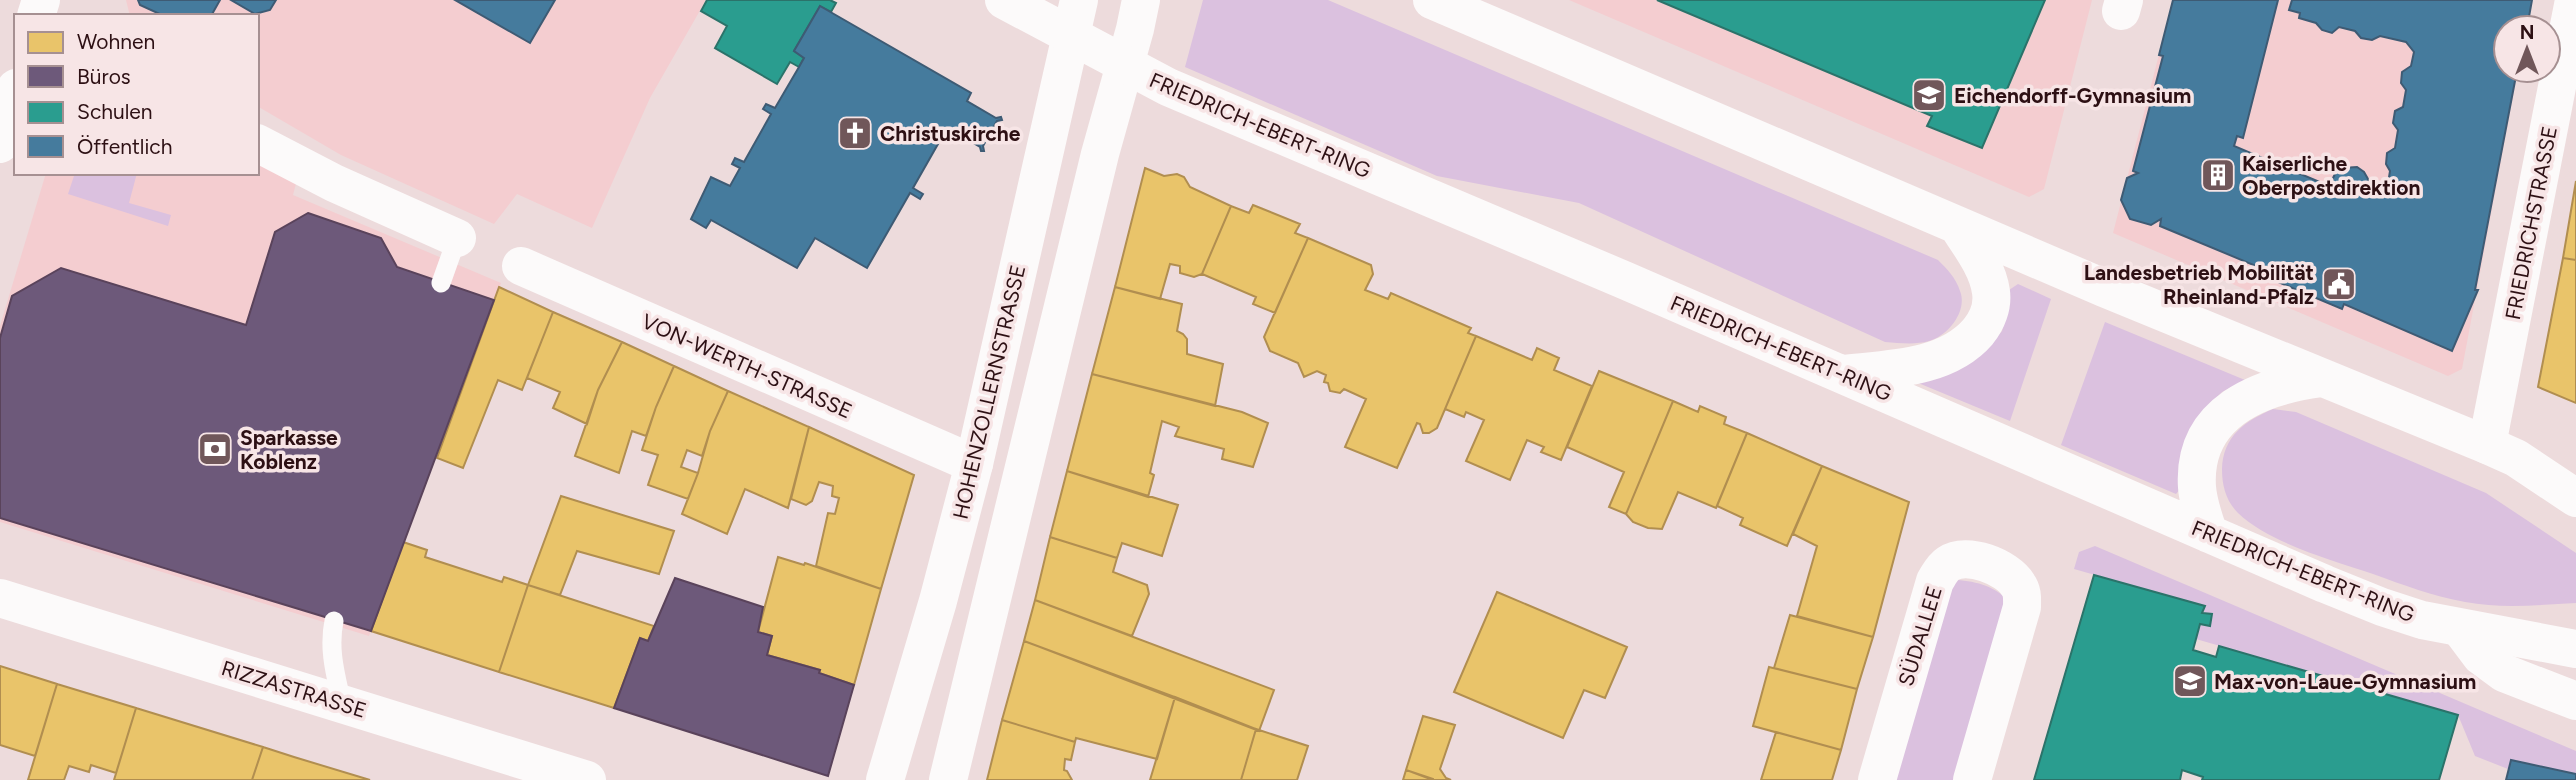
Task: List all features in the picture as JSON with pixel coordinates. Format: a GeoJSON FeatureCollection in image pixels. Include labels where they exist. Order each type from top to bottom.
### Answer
{"type":"FeatureCollection","features":[{"type":"Feature","properties":{"kind":"street","name":"FRIEDRICH-EBERT-RING"},"geometry":{"type":"LineString","coordinates":[[1004,0],[1074,18],[1125,65],[1168,87],[2382,607],[2414,618],[2460,628],[2576,649]]}},
{"type":"Feature","properties":{"kind":"street"},"geometry":{"type":"LineString","coordinates":[[948,780],[1100,154],[1141,0]]}},
{"type":"Feature","properties":{"kind":"street"},"geometry":{"type":"LineString","coordinates":[[1432,0],[1957,225],[2487,445],[2515,458],[2571,492]]}},
{"type":"Feature","properties":{"kind":"street","name":"FRIEDRICHSTRASSE"},"geometry":{"type":"LineString","coordinates":[[2487,445],[2574,0]]}},
{"type":"Feature","properties":{"kind":"street","name":"HOHENZOLLERNSTRASSE"},"geometry":{"type":"LineString","coordinates":[[885,780],[939,601],[974,464],[1074,18]]}},
{"type":"Feature","properties":{"kind":"street"},"geometry":{"type":"LineString","coordinates":[[0,144],[14,95]]}},
{"type":"Feature","properties":{"kind":"street"},"geometry":{"type":"LineString","coordinates":[[259,144],[334,183],[457,238]]}},
{"type":"Feature","properties":{"kind":"street"},"geometry":{"type":"LineString","coordinates":[[1841,374],[1901,367],[1940,358],[1966,345],[1983,326],[1992,293],[1978,258],[1957,225]]}},
{"type":"Feature","properties":{"kind":"street","name":"VON-WERTH-STRASSE"},"geometry":{"type":"LineString","coordinates":[[521,266],[974,464]]}},
{"type":"Feature","properties":{"kind":"street"},"geometry":{"type":"LineString","coordinates":[[2209,534],[2199,499],[2197,474],[2205,444],[2216,425],[2243,400],[2260,392],[2280,385],[2322,378]]}},
{"type":"Feature","properties":{"kind":"street","name":"SÜDALLEE"},"geometry":{"type":"LineString","coordinates":[[1877,780],[1935,581],[1950,562],[1970,560],[2003,570],[2018,583],[2022,592],[2022,607],[1972,780]]}},
{"type":"Feature","properties":{"kind":"street","name":"RIZZASTRASSE"},"geometry":{"type":"LineString","coordinates":[[0,598],[587,780]]}},
{"type":"Feature","properties":{"kind":"street"},"geometry":{"type":"LineString","coordinates":[[2460,628],[2481,656],[2504,673],[2576,701]]}},
{"type":"Feature","properties":{"kind":"lane"},"geometry":{"type":"LineString","coordinates":[[441,283],[457,238]]}},
{"type":"Feature","properties":{"kind":"lane"},"geometry":{"type":"LineString","coordinates":[[334,621],[332,657],[342,704]]}},
{"type":"Feature","properties":{"kind":"shaded area"},"geometry":{"type":"Polygon","coordinates":[[[126,0],[706,0],[650,98],[592,228],[517,194],[494,224],[341,155],[259,107],[259,14],[130,14],[126,0]]]}},
{"type":"Feature","properties":{"kind":"shaded area"},"geometry":{"type":"Polygon","coordinates":[[[1203,0],[1328,0],[1938,260],[1958,286],[1962,299],[1959,314],[1943,334],[1929,341],[1885,342],[1579,203],[1437,176],[1185,67],[1203,0]]]}},
{"type":"Feature","properties":{"kind":"shaded area","name":"Eichendorff-Gymnasium"},"geometry":{"type":"Polygon","coordinates":[[[1569,0],[2092,0],[2044,189],[2029,197],[1569,0]]]}},
{"type":"Feature","properties":{"kind":"shaded area","name":"Kaiserliche Oberpostdirektion"},"geometry":{"type":"Polygon","coordinates":[[[2173,0],[2532,0],[2530,14],[2492,14],[2492,84],[2515,84],[2462,369],[2448,376],[2113,233],[2173,0]]]}},
{"type":"Feature","properties":{"kind":"shaded area"},"geometry":{"type":"Polygon","coordinates":[[[259,164],[298,176],[293,195],[501,283],[369,636],[0,522],[0,326],[45,175],[259,175],[259,164]]]}},
{"type":"Feature","properties":{"kind":"shaded area"},"geometry":{"type":"Polygon","coordinates":[[[74,175],[136,175],[129,203],[171,215],[168,226],[68,194],[74,175]]]}},
{"type":"Feature","properties":{"kind":"shaded area"},"geometry":{"type":"Polygon","coordinates":[[[2018,284],[2051,299],[2010,421],[1899,375],[1989,346],[2002,331],[2007,310],[2006,292],[2018,284]]]}},
{"type":"Feature","properties":{"kind":"shaded area"},"geometry":{"type":"Polygon","coordinates":[[[2105,322],[2245,380],[2222,392],[2200,414],[2183,455],[2181,488],[2176,494],[2061,445],[2105,322]]]}},
{"type":"Feature","properties":{"kind":"shaded area"},"geometry":{"type":"Polygon","coordinates":[[[2273,409],[2296,412],[2486,493],[2576,553],[2576,603],[2506,606],[2453,600],[2302,550],[2251,524],[2238,513],[2228,498],[2223,481],[2223,457],[2237,431],[2273,409]]]}},
{"type":"Feature","properties":{"kind":"shaded area"},"geometry":{"type":"Polygon","coordinates":[[[2095,546],[2576,751],[2576,774],[2511,760],[2508,769],[2475,756],[2458,715],[2196,639],[2200,624],[2210,625],[2212,614],[2202,613],[2204,606],[2074,569],[2079,552],[2095,546]]]}},
{"type":"Feature","properties":{"kind":"shaded area"},"geometry":{"type":"Polygon","coordinates":[[[1954,580],[1983,585],[2007,600],[1958,780],[1888,780],[1954,580]]]}},
{"type":"Feature","properties":{"kind":"building: Wohnen"},"geometry":{"type":"Polygon","coordinates":[[[1145,168],[1164,176],[1177,174],[1184,177],[1190,187],[1231,206],[1202,274],[1194,277],[1180,273],[1180,266],[1170,264],[1160,299],[1115,287],[1145,168]]]}},
{"type":"Feature","properties":{"kind":"building: Wohnen"},"geometry":{"type":"Polygon","coordinates":[[[2576,181],[2576,260],[2563,258],[2576,181]]]}},
{"type":"Feature","properties":{"kind":"building: Wohnen"},"geometry":{"type":"Polygon","coordinates":[[[1253,205],[1300,224],[1295,233],[1308,238],[1275,313],[1253,304],[1256,297],[1202,274],[1231,206],[1249,213],[1253,205]]]}},
{"type":"Feature","properties":{"kind":"building: Wohnen"},"geometry":{"type":"Polygon","coordinates":[[[1308,238],[1371,265],[1373,274],[1365,290],[1388,299],[1391,293],[1471,328],[1468,333],[1476,336],[1437,428],[1423,433],[1417,423],[1397,468],[1345,447],[1366,399],[1344,389],[1340,393],[1330,391],[1328,383],[1324,382],[1326,375],[1317,371],[1304,377],[1298,363],[1270,351],[1264,337],[1308,238]]]}},
{"type":"Feature","properties":{"kind":"building: Wohnen"},"geometry":{"type":"Polygon","coordinates":[[[2563,258],[2576,260],[2576,403],[2538,387],[2563,258]]]}},
{"type":"Feature","properties":{"kind":"building: Wohnen"},"geometry":{"type":"Polygon","coordinates":[[[499,287],[553,312],[522,390],[498,380],[463,468],[437,458],[499,287]]]}},
{"type":"Feature","properties":{"kind":"building: Wohnen"},"geometry":{"type":"Polygon","coordinates":[[[1115,287],[1182,304],[1177,331],[1187,339],[1187,354],[1223,364],[1215,406],[1092,374],[1115,287]]]}},
{"type":"Feature","properties":{"kind":"building: Wohnen"},"geometry":{"type":"Polygon","coordinates":[[[553,312],[622,342],[598,390],[587,424],[553,408],[560,392],[527,378],[553,312]]]}},
{"type":"Feature","properties":{"kind":"building: Wohnen"},"geometry":{"type":"Polygon","coordinates":[[[1476,336],[1532,360],[1537,348],[1559,358],[1554,370],[1592,386],[1561,460],[1541,452],[1544,447],[1527,440],[1510,480],[1466,461],[1484,420],[1466,412],[1464,417],[1445,409],[1476,336]]]}},
{"type":"Feature","properties":{"kind":"building: Wohnen"},"geometry":{"type":"Polygon","coordinates":[[[622,342],[674,366],[646,436],[632,431],[619,473],[575,456],[598,390],[622,342]]]}},
{"type":"Feature","properties":{"kind":"building: Wohnen"},"geometry":{"type":"Polygon","coordinates":[[[674,366],[728,391],[702,456],[687,450],[681,467],[698,473],[688,499],[648,485],[658,455],[642,450],[656,407],[674,366]]]}},
{"type":"Feature","properties":{"kind":"building: Wohnen"},"geometry":{"type":"Polygon","coordinates":[[[1599,371],[1673,401],[1626,514],[1609,507],[1624,472],[1567,447],[1599,371]]]}},
{"type":"Feature","properties":{"kind":"building: Wohnen"},"geometry":{"type":"Polygon","coordinates":[[[1092,374],[1242,412],[1268,423],[1253,467],[1222,459],[1224,449],[1175,436],[1179,427],[1162,421],[1150,473],[1154,475],[1148,497],[1067,471],[1092,374]]]}},
{"type":"Feature","properties":{"kind":"building: Wohnen"},"geometry":{"type":"Polygon","coordinates":[[[728,391],[809,427],[788,508],[745,489],[727,534],[682,514],[710,431],[728,391]]]}},
{"type":"Feature","properties":{"kind":"building: Wohnen"},"geometry":{"type":"Polygon","coordinates":[[[1673,401],[1698,412],[1700,406],[1726,417],[1724,424],[1747,433],[1716,508],[1678,492],[1662,529],[1648,528],[1633,522],[1626,514],[1673,401]]]}},
{"type":"Feature","properties":{"kind":"building: Wohnen"},"geometry":{"type":"Polygon","coordinates":[[[809,427],[914,475],[881,589],[816,566],[828,513],[835,514],[839,498],[832,496],[833,486],[819,482],[812,501],[806,505],[791,499],[809,427]]]}},
{"type":"Feature","properties":{"kind":"building: Wohnen"},"geometry":{"type":"Polygon","coordinates":[[[1747,433],[1822,466],[1787,546],[1740,525],[1743,518],[1717,506],[1747,433]]]}},
{"type":"Feature","properties":{"kind":"building: Wohnen"},"geometry":{"type":"Polygon","coordinates":[[[1822,466],[1909,502],[1873,637],[1797,616],[1817,546],[1793,534],[1822,466]]]}},
{"type":"Feature","properties":{"kind":"building: Wohnen"},"geometry":{"type":"Polygon","coordinates":[[[1067,471],[1178,505],[1162,556],[1122,543],[1117,558],[1050,537],[1067,471]]]}},
{"type":"Feature","properties":{"kind":"building: Wohnen"},"geometry":{"type":"Polygon","coordinates":[[[561,496],[674,531],[659,574],[577,551],[560,595],[528,585],[561,496]]]}},
{"type":"Feature","properties":{"kind":"building: Wohnen"},"geometry":{"type":"Polygon","coordinates":[[[1050,537],[1117,558],[1113,572],[1147,585],[1149,594],[1132,636],[1035,600],[1050,537]]]}},
{"type":"Feature","properties":{"kind":"building: Wohnen"},"geometry":{"type":"Polygon","coordinates":[[[403,542],[427,550],[425,557],[502,582],[504,577],[528,585],[499,672],[371,631],[403,542]]]}},
{"type":"Feature","properties":{"kind":"building: Wohnen"},"geometry":{"type":"Polygon","coordinates":[[[778,557],[804,565],[805,563],[881,589],[854,685],[819,673],[820,670],[767,655],[772,636],[758,632],[778,557]]]}},
{"type":"Feature","properties":{"kind":"building: Wohnen"},"geometry":{"type":"Polygon","coordinates":[[[528,585],[654,626],[648,641],[640,638],[614,708],[499,672],[528,585]]]}},
{"type":"Feature","properties":{"kind":"building: Wohnen"},"geometry":{"type":"Polygon","coordinates":[[[1497,592],[1627,647],[1605,698],[1584,690],[1563,738],[1454,692],[1497,592]]]}},
{"type":"Feature","properties":{"kind":"building: Wohnen"},"geometry":{"type":"Polygon","coordinates":[[[1035,600],[1274,690],[1259,731],[1024,641],[1035,600]]]}},
{"type":"Feature","properties":{"kind":"building: Wohnen"},"geometry":{"type":"Polygon","coordinates":[[[1790,615],[1873,637],[1857,689],[1774,668],[1790,615]]]}},
{"type":"Feature","properties":{"kind":"building: Wohnen"},"geometry":{"type":"Polygon","coordinates":[[[1024,641],[1175,697],[1157,759],[1076,738],[1075,742],[1002,720],[1024,641]]]}},
{"type":"Feature","properties":{"kind":"building: Wohnen"},"geometry":{"type":"Polygon","coordinates":[[[0,666],[57,684],[35,756],[0,745],[0,666]]]}},
{"type":"Feature","properties":{"kind":"building: Wohnen"},"geometry":{"type":"Polygon","coordinates":[[[1769,667],[1857,689],[1841,750],[1753,726],[1769,667]]]}},
{"type":"Feature","properties":{"kind":"building: Wohnen"},"geometry":{"type":"Polygon","coordinates":[[[57,684],[136,708],[116,773],[91,765],[89,772],[69,766],[64,780],[28,780],[57,684]]]}},
{"type":"Feature","properties":{"kind":"building: Wohnen"},"geometry":{"type":"Polygon","coordinates":[[[1175,697],[1256,729],[1241,780],[1150,780],[1175,697]]]}},
{"type":"Feature","properties":{"kind":"building: Wohnen"},"geometry":{"type":"Polygon","coordinates":[[[136,708],[263,747],[252,780],[114,780],[136,708]]]}},
{"type":"Feature","properties":{"kind":"building: Wohnen"},"geometry":{"type":"Polygon","coordinates":[[[1423,716],[1455,725],[1440,769],[1446,778],[1451,780],[1433,780],[1406,770],[1423,716]]]}},
{"type":"Feature","properties":{"kind":"building: Wohnen"},"geometry":{"type":"Polygon","coordinates":[[[1002,720],[1075,742],[1071,760],[1065,759],[1064,770],[1072,780],[987,780],[1002,720]]]}},
{"type":"Feature","properties":{"kind":"building: Wohnen"},"geometry":{"type":"Polygon","coordinates":[[[1256,729],[1308,746],[1297,780],[1241,780],[1256,729]]]}},
{"type":"Feature","properties":{"kind":"building: Wohnen"},"geometry":{"type":"Polygon","coordinates":[[[1776,732],[1841,750],[1832,780],[1761,780],[1776,732]]]}},
{"type":"Feature","properties":{"kind":"building: Wohnen"},"geometry":{"type":"Polygon","coordinates":[[[263,747],[294,757],[370,780],[252,780],[263,747]]]}},
{"type":"Feature","properties":{"kind":"building: Wohnen"},"geometry":{"type":"Polygon","coordinates":[[[1406,770],[1433,779],[1433,780],[1403,780],[1406,770]]]}},
{"type":"Feature","properties":{"kind":"building: Büros"},"geometry":{"type":"Polygon","coordinates":[[[308,213],[381,238],[397,267],[494,300],[371,631],[0,518],[0,338],[12,296],[61,268],[246,325],[275,232],[308,213]]]}},
{"type":"Feature","properties":{"kind":"building: Büros"},"geometry":{"type":"Polygon","coordinates":[[[675,578],[763,607],[758,632],[772,636],[767,655],[820,670],[819,673],[854,685],[828,776],[614,708],[640,638],[648,641],[675,578]]]}},
{"type":"Feature","properties":{"kind":"building: Schulen"},"geometry":{"type":"Polygon","coordinates":[[[707,0],[830,0],[836,3],[831,12],[820,6],[794,51],[804,58],[799,67],[790,62],[777,84],[715,48],[727,26],[701,11],[707,0]]]}},
{"type":"Feature","properties":{"kind":"building: Schulen"},"geometry":{"type":"Polygon","coordinates":[[[1657,0],[2045,0],[1982,148],[1927,126],[1932,116],[1657,0]]]}},
{"type":"Feature","properties":{"kind":"building: Schulen","name":"Max-von-Laue-Gymnasium"},"geometry":{"type":"Polygon","coordinates":[[[2094,575],[2205,606],[2202,613],[2212,614],[2210,626],[2200,624],[2193,650],[2216,657],[2219,646],[2458,715],[2439,780],[2202,780],[2203,777],[2182,770],[2180,780],[2034,780],[2094,575]]]}},
{"type":"Feature","properties":{"kind":"building: Öffentlich"},"geometry":{"type":"Polygon","coordinates":[[[138,0],[220,0],[212,14],[160,14],[140,5],[138,0]]]}},
{"type":"Feature","properties":{"kind":"building: Öffentlich"},"geometry":{"type":"Polygon","coordinates":[[[231,0],[276,0],[270,10],[255,14],[231,0]]]}},
{"type":"Feature","properties":{"kind":"building: Öffentlich"},"geometry":{"type":"Polygon","coordinates":[[[455,0],[555,0],[530,43],[455,0]]]}},
{"type":"Feature","properties":{"kind":"building: Öffentlich","name":"Kaiserliche Oberpostdirektion"},"geometry":{"type":"Polygon","coordinates":[[[2173,0],[2278,0],[2243,138],[2237,136],[2234,146],[2329,186],[2336,172],[2342,168],[2357,167],[2368,179],[2368,193],[2375,194],[2378,188],[2387,190],[2390,171],[2386,164],[2387,153],[2395,148],[2398,130],[2393,123],[2395,111],[2403,107],[2406,90],[2401,83],[2402,72],[2411,66],[2414,52],[2406,42],[2380,36],[2372,40],[2361,38],[2355,31],[2339,27],[2332,33],[2322,30],[2316,23],[2299,18],[2300,13],[2289,10],[2292,0],[2532,0],[2530,14],[2492,14],[2492,84],[2514,84],[2475,290],[2478,290],[2452,351],[2344,304],[2342,309],[2266,277],[2268,271],[2160,226],[2161,219],[2151,225],[2130,219],[2121,200],[2127,178],[2138,173],[2133,171],[2163,56],[2159,55],[2173,0]]]}},
{"type":"Feature","properties":{"kind":"building: Öffentlich","name":"Christuskirche"},"geometry":{"type":"Polygon","coordinates":[[[820,6],[971,93],[967,101],[996,118],[1001,117],[1002,120],[997,121],[983,146],[984,151],[951,130],[945,139],[942,137],[913,188],[923,194],[920,199],[910,193],[867,268],[815,238],[797,268],[711,220],[706,228],[691,219],[711,177],[730,186],[740,168],[732,164],[735,158],[744,162],[771,114],[763,109],[766,104],[775,108],[804,58],[794,51],[820,6]]]}},
{"type":"Feature","properties":{"kind":"building: Öffentlich"},"geometry":{"type":"Polygon","coordinates":[[[2511,760],[2576,774],[2576,780],[2506,780],[2511,760]]]}},
{"type":"Feature","properties":{"kind":"place","name":"Eichendorff-Gymnasium"},"geometry":{"type":"Point","coordinates":[1929,95]}},
{"type":"Feature","properties":{"kind":"place","name":"Christuskirche"},"geometry":{"type":"Point","coordinates":[855,133]}},
{"type":"Feature","properties":{"kind":"place","name":"Kaiserliche Oberpostdirektion"},"geometry":{"type":"Point","coordinates":[2218,175]}},
{"type":"Feature","properties":{"kind":"place","name":"Landesbetrieb Mobilität Rheinland-Pfalz"},"geometry":{"type":"Point","coordinates":[2339,284]}},
{"type":"Feature","properties":{"kind":"place","name":"Sparkasse Koblenz"},"geometry":{"type":"Point","coordinates":[215,449]}},
{"type":"Feature","properties":{"kind":"place","name":"Max-von-Laue-Gymnasium"},"geometry":{"type":"Point","coordinates":[2190,681]}}]}
